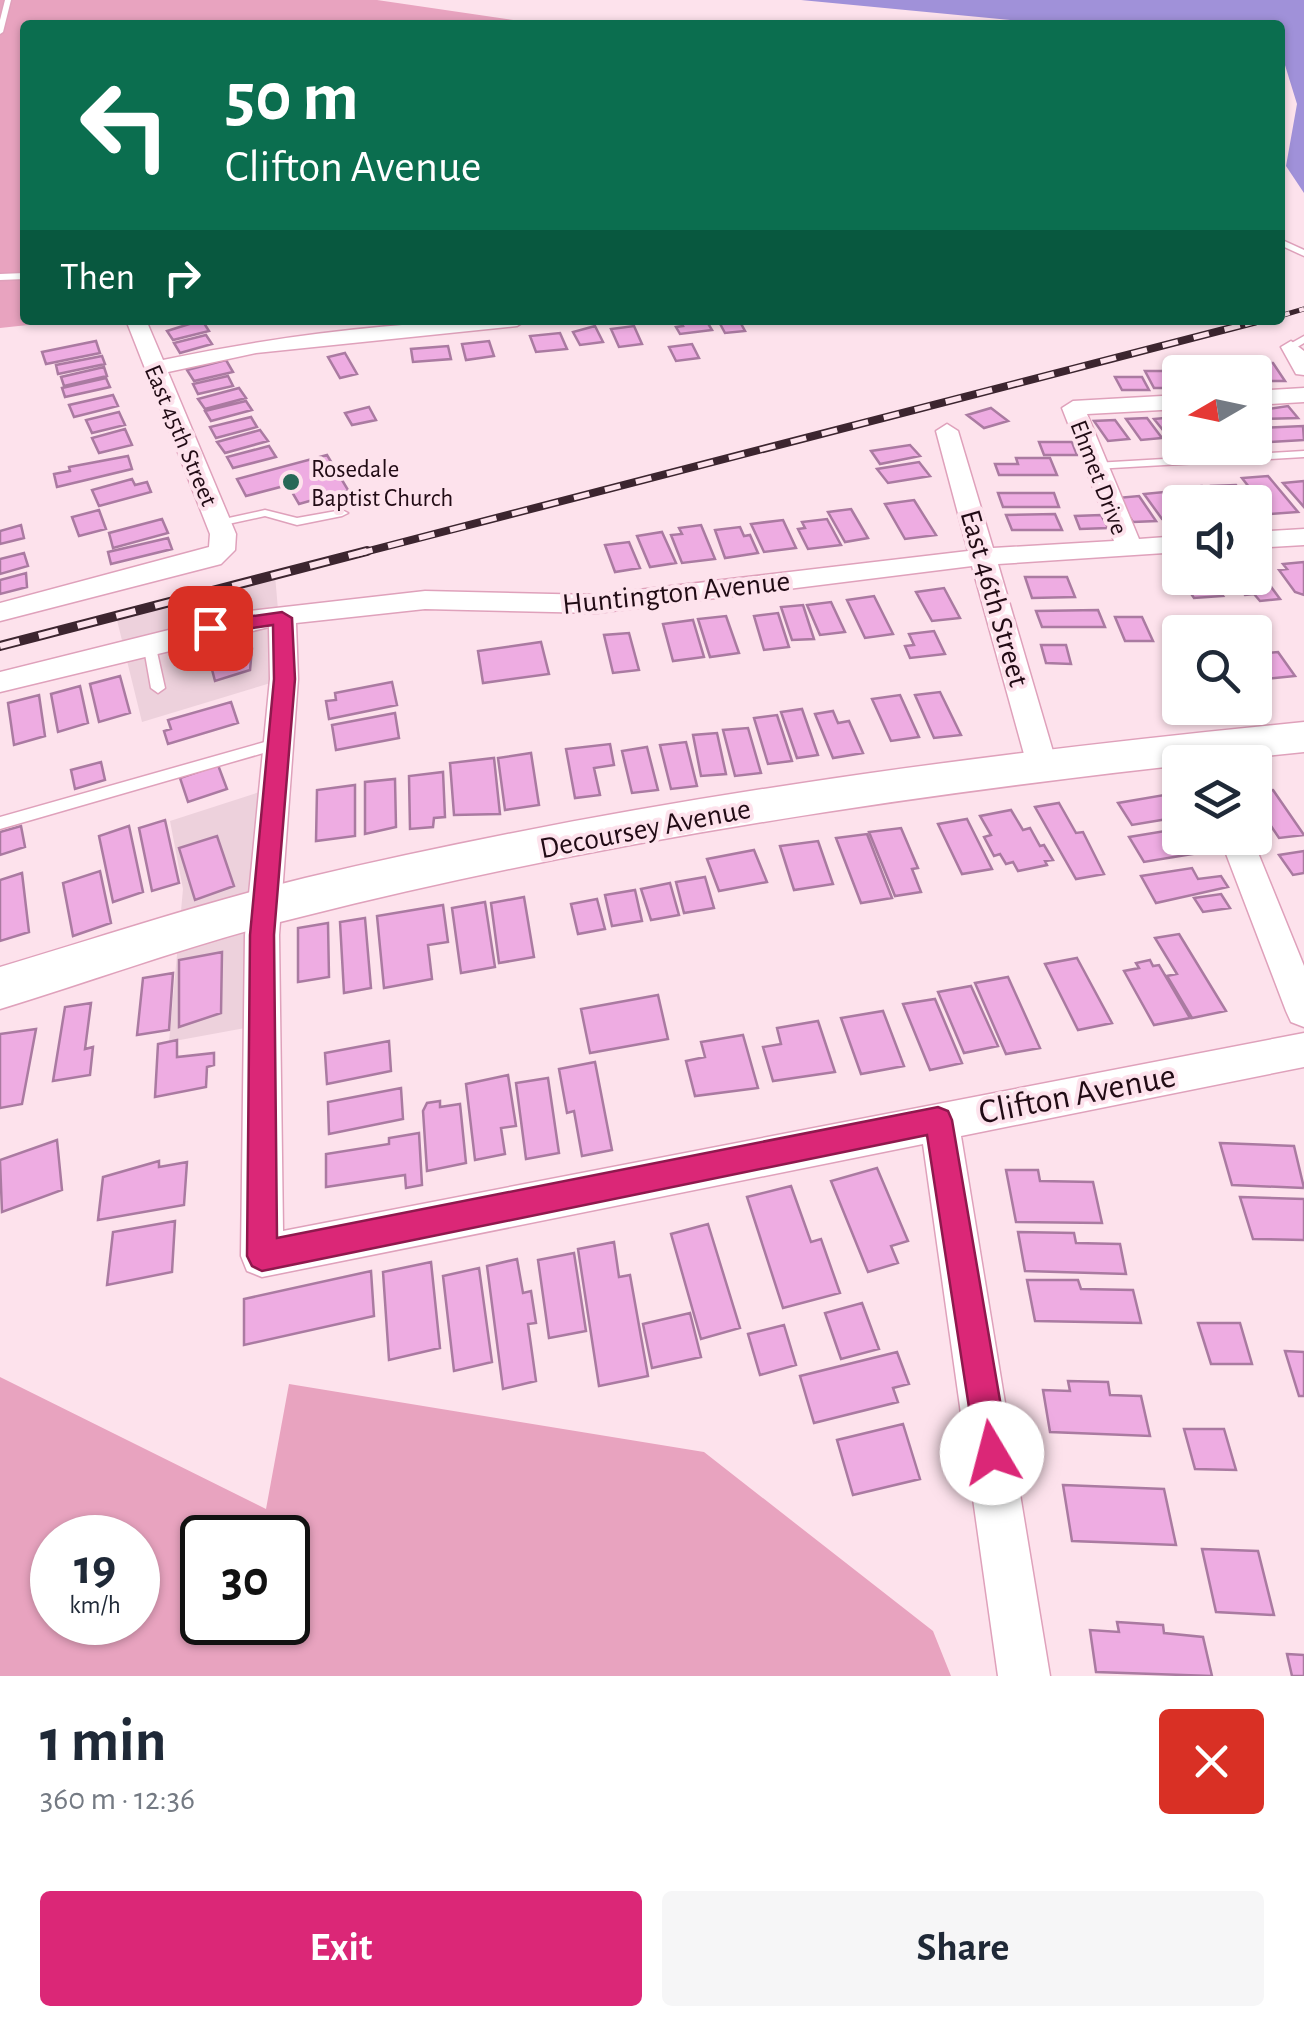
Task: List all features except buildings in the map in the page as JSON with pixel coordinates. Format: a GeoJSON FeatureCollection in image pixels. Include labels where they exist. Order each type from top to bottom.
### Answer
{"type":"FeatureCollection","features":[{"type":"Feature","properties":{"kind":"main road","name":"Decoursey Avenue"},"geometry":{"type":"LineString","coordinates":[[1264,745],[1304,738]]}},
{"type":"Feature","properties":{"kind":"main road","name":"Decoursey Avenue"},"geometry":{"type":"LineString","coordinates":[[0,988],[302,898],[734,808],[1042,765],[1162,758]]}},
{"type":"Feature","properties":{"kind":"street","name":"East 45th Street"},"geometry":{"type":"LineString","coordinates":[[138,325],[220,536]]}},
{"type":"Feature","properties":{"kind":"street"},"geometry":{"type":"LineString","coordinates":[[154,368],[256,347],[469,325]]}},
{"type":"Feature","properties":{"kind":"street"},"geometry":{"type":"LineString","coordinates":[[1298,343],[1304,368]]}},
{"type":"Feature","properties":{"kind":"street"},"geometry":{"type":"LineString","coordinates":[[1272,397],[1304,395]]}},
{"type":"Feature","properties":{"kind":"street","name":"Ehmet Drive"},"geometry":{"type":"LineString","coordinates":[[1126,546],[1125,530],[1073,408],[1162,403]]}},
{"type":"Feature","properties":{"kind":"street","name":"East 46th Street"},"geometry":{"type":"LineString","coordinates":[[947,431],[1042,765]]}},
{"type":"Feature","properties":{"kind":"street"},"geometry":{"type":"LineString","coordinates":[[0,612],[212,558],[220,536]]}},
{"type":"Feature","properties":{"kind":"street"},"geometry":{"type":"LineString","coordinates":[[1272,539],[1304,537]]}},
{"type":"Feature","properties":{"kind":"street","name":"Huntington Avenue"},"geometry":{"type":"LineString","coordinates":[[0,682],[241,620],[425,600],[596,604],[983,557],[1162,545]]}},
{"type":"Feature","properties":{"kind":"street"},"geometry":{"type":"LineString","coordinates":[[263,911],[284,679],[282,618]]}},
{"type":"Feature","properties":{"kind":"street"},"geometry":{"type":"LineString","coordinates":[[1243,855],[1304,1010]]}},
{"type":"Feature","properties":{"kind":"street","name":"Clifton Avenue"},"geometry":{"type":"LineString","coordinates":[[263,911],[262,1256],[1304,1050]]}},
{"type":"Feature","properties":{"kind":"street"},"geometry":{"type":"LineString","coordinates":[[938,1120],[1024,1676]]}},
{"type":"Feature","properties":{"kind":"lane"},"geometry":{"type":"LineString","coordinates":[[0,32],[8,0]]}},
{"type":"Feature","properties":{"kind":"lane"},"geometry":{"type":"LineString","coordinates":[[1095,466],[1304,454]]}},
{"type":"Feature","properties":{"kind":"lane"},"geometry":{"type":"LineString","coordinates":[[220,536],[265,513],[296,522],[342,513]]}},
{"type":"Feature","properties":{"kind":"lane"},"geometry":{"type":"LineString","coordinates":[[148,642],[158,688]]}},
{"type":"Feature","properties":{"kind":"lane"},"geometry":{"type":"LineString","coordinates":[[0,824],[279,743]]}},
{"type":"Feature","properties":{"kind":"shaded area"},"geometry":{"type":"Polygon","coordinates":[[[0,0],[377,0],[513,20],[20,20],[20,325],[28,325],[0,328],[0,0]]]}},
{"type":"Feature","properties":{"kind":"shaded area"},"geometry":{"type":"Polygon","coordinates":[[[801,0],[1304,0],[1304,193],[1286,166],[1297,104],[1285,65],[1285,20],[1009,20],[801,0]]]}},
{"type":"Feature","properties":{"kind":"shaded area"},"geometry":{"type":"Polygon","coordinates":[[[275,575],[284,679],[142,722],[116,616],[275,575]]]}},
{"type":"Feature","properties":{"kind":"shaded area"},"geometry":{"type":"Polygon","coordinates":[[[275,787],[261,1025],[169,1042],[183,889],[170,821],[275,787]]]}},
{"type":"Feature","properties":{"kind":"shaded area"},"geometry":{"type":"Polygon","coordinates":[[[0,1377],[266,1509],[289,1384],[704,1452],[933,1631],[951,1676],[0,1676],[0,1377]]]}},
{"type":"Feature","properties":{"kind":"railway"},"geometry":{"type":"LineString","coordinates":[[1285,315],[1304,309]]}},
{"type":"Feature","properties":{"kind":"railway"},"geometry":{"type":"LineString","coordinates":[[357,554],[1242,325]]}},
{"type":"Feature","properties":{"kind":"railway"},"geometry":{"type":"LineString","coordinates":[[0,646],[367,551]]}},
{"type":"Feature","properties":{"kind":"place","name":"Rosedale Baptist Church"},"geometry":{"type":"Point","coordinates":[291,482]}},
{"type":"Feature","properties":{"kind":"route"},"geometry":{"type":"LineString","coordinates":[[210,628],[241,620],[282,618],[284,679],[262,935],[262,1256],[938,1120],[992,1453]]}}]}
